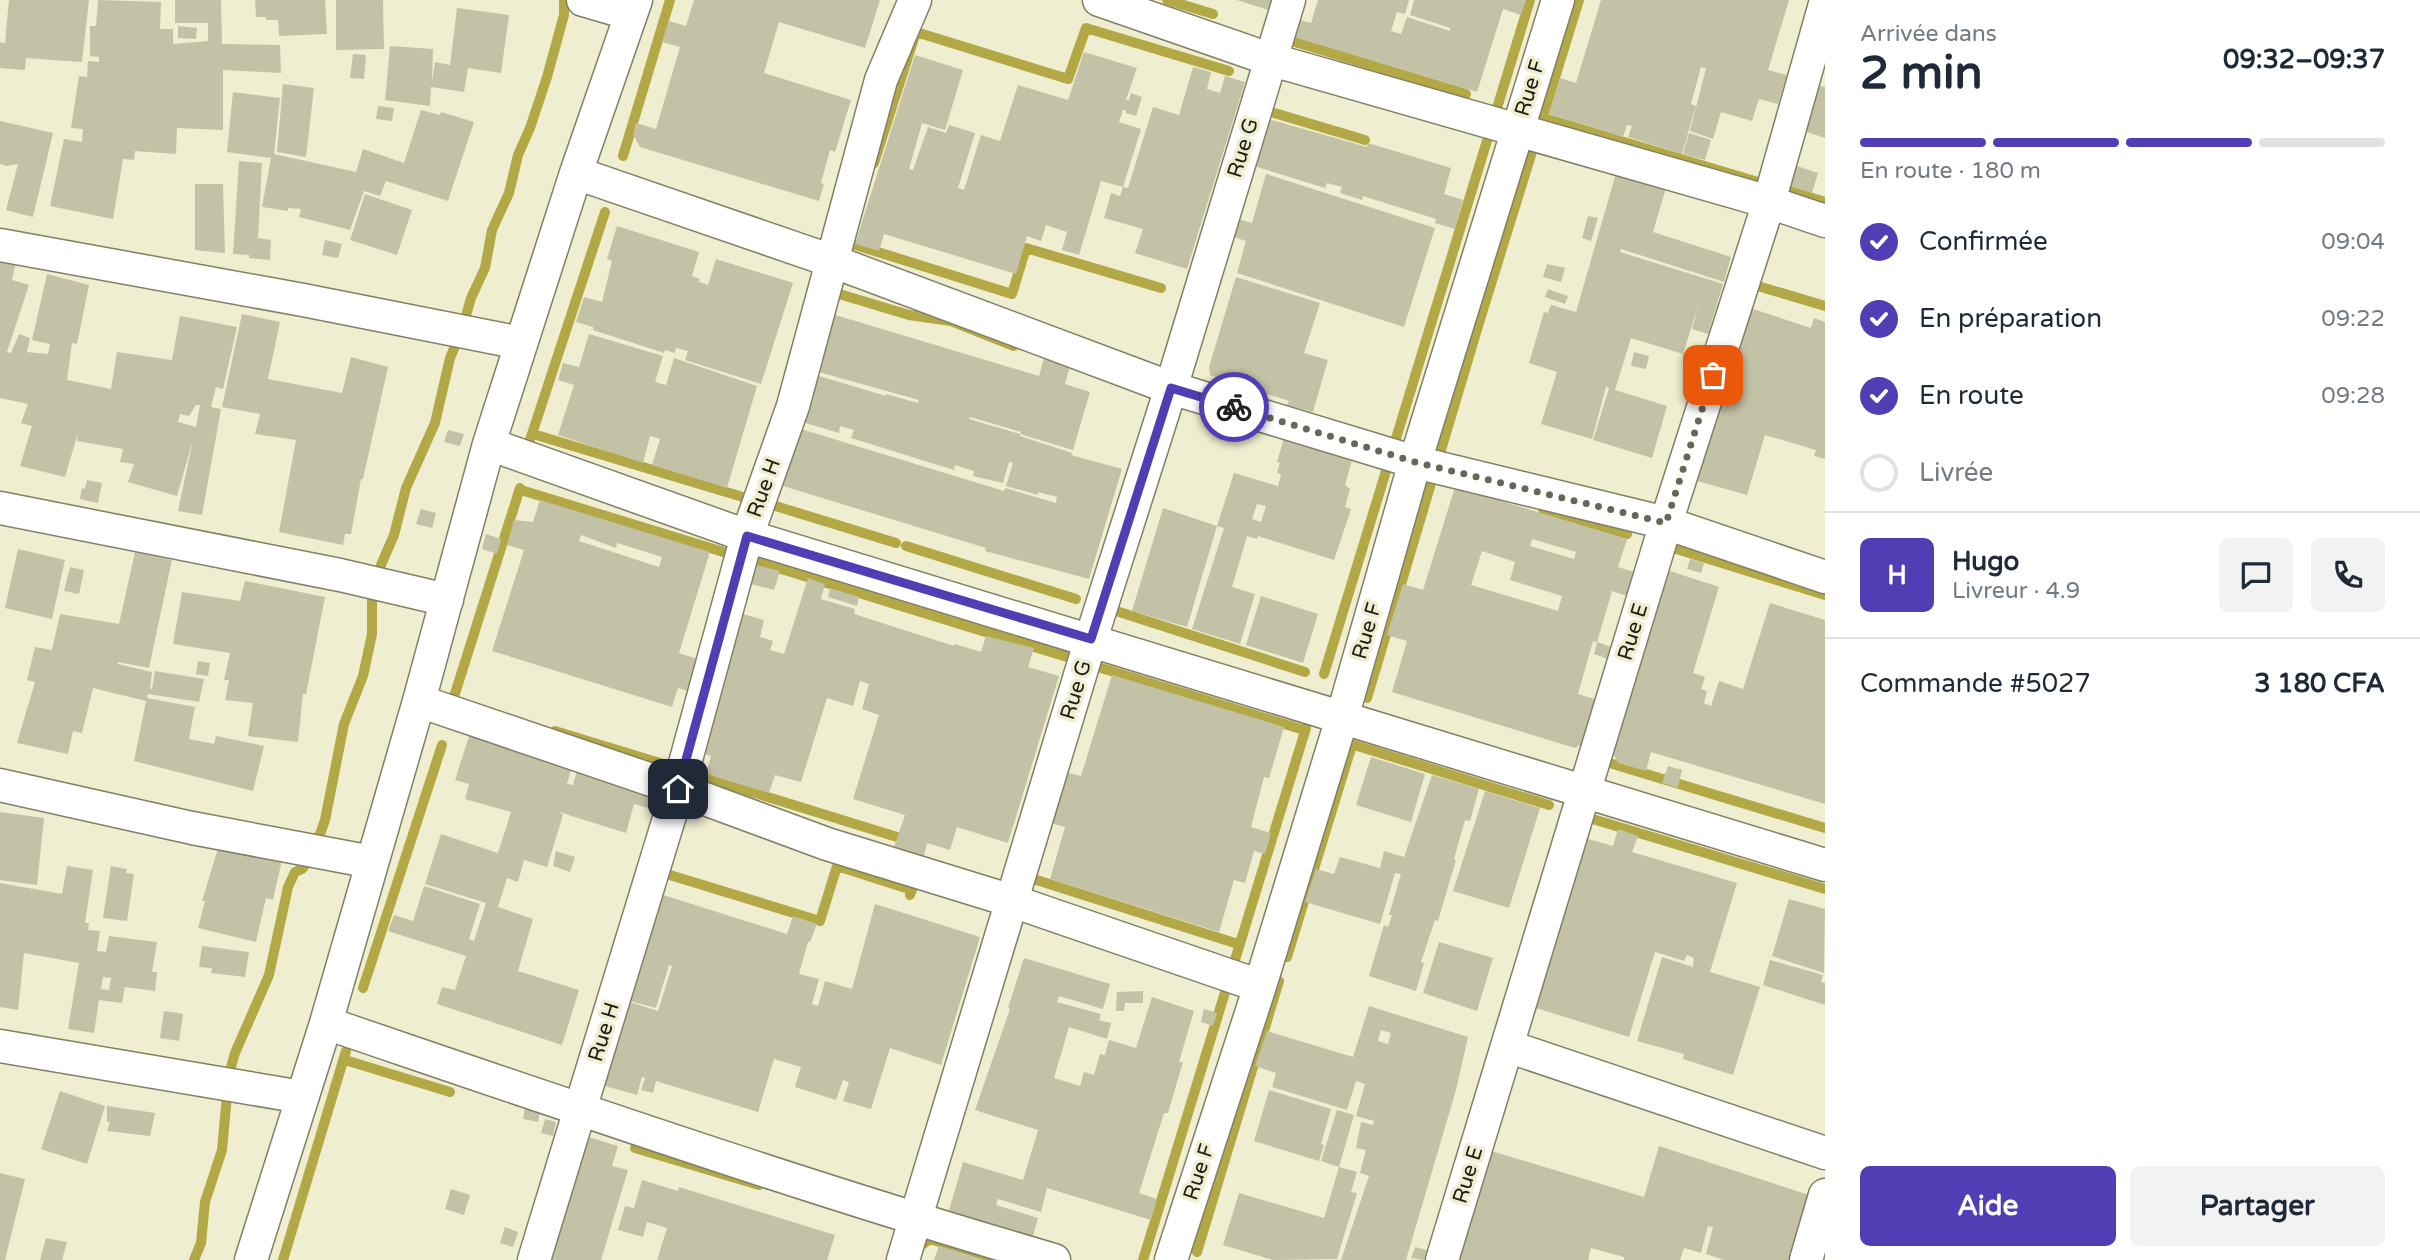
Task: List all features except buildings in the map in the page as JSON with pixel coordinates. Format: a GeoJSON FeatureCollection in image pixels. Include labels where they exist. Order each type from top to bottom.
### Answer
{"type":"FeatureCollection","features":[{"type":"Feature","properties":{"kind":"street"},"geometry":{"type":"LineString","coordinates":[[251,1260],[326,1023],[419,701],[489,444],[576,173],[634,7],[583,0]]}},
{"type":"Feature","properties":{"kind":"street","name":"Rue H"},"geometry":{"type":"LineString","coordinates":[[534,1260],[678,789],[747,536],[793,407],[881,80],[915,0]]}},
{"type":"Feature","properties":{"kind":"street"},"geometry":{"type":"LineString","coordinates":[[1099,0],[1269,59],[1769,202],[1825,221]]}},
{"type":"Feature","properties":{"kind":"street","name":"Rue G"},"geometry":{"type":"LineString","coordinates":[[903,1260],[1091,639],[1171,388],[1289,0]]}},
{"type":"Feature","properties":{"kind":"street","name":"Rue F"},"geometry":{"type":"LineString","coordinates":[[1171,1260],[1260,986],[1342,718],[1415,462],[1558,0]]}},
{"type":"Feature","properties":{"kind":"street","name":"Rue E"},"geometry":{"type":"LineString","coordinates":[[1442,1260],[1666,523],[1769,202],[1825,4]]}},
{"type":"Feature","properties":{"kind":"street"},"geometry":{"type":"LineString","coordinates":[[576,173],[832,261],[1171,388],[1415,462],[1666,523],[1825,577]]}},
{"type":"Feature","properties":{"kind":"street"},"geometry":{"type":"LineString","coordinates":[[0,245],[522,343]]}},
{"type":"Feature","properties":{"kind":"street"},"geometry":{"type":"LineString","coordinates":[[489,444],[747,536],[1825,865]]}},
{"type":"Feature","properties":{"kind":"street"},"geometry":{"type":"LineString","coordinates":[[0,508],[340,575],[447,600]]}},
{"type":"Feature","properties":{"kind":"street"},"geometry":{"type":"LineString","coordinates":[[419,701],[678,789],[827,844],[1012,901],[1260,986]]}},
{"type":"Feature","properties":{"kind":"street"},"geometry":{"type":"LineString","coordinates":[[0,785],[192,828],[372,862]]}},
{"type":"Feature","properties":{"kind":"street"},"geometry":{"type":"LineString","coordinates":[[326,1023],[915,1220],[1054,1260]]}},
{"type":"Feature","properties":{"kind":"street"},"geometry":{"type":"LineString","coordinates":[[0,1046],[302,1097]]}},
{"type":"Feature","properties":{"kind":"street"},"geometry":{"type":"LineString","coordinates":[[1507,1046],[1825,1153]]}},
{"type":"Feature","properties":{"kind":"street"},"geometry":{"type":"LineString","coordinates":[[1806,1260],[1825,1195]]}},
{"type":"Feature","properties":{"kind":"waterway"},"geometry":{"type":"LineString","coordinates":[[194,1260],[201,1243],[205,1202],[222,1150],[229,1074],[235,1053],[269,975],[288,887],[295,872],[302,869],[312,857],[325,820],[344,724],[363,676],[372,634],[372,599],[381,565],[394,535],[406,488],[435,423],[450,358],[471,298],[485,268],[492,230],[509,193],[518,155],[547,77],[564,15],[564,0]]}},
{"type":"Feature","properties":{"kind":"waterway"},"geometry":{"type":"LineString","coordinates":[[623,156],[670,0]]}},
{"type":"Feature","properties":{"kind":"waterway"},"geometry":{"type":"LineString","coordinates":[[1167,0],[1213,14]]}},
{"type":"Feature","properties":{"kind":"waterway"},"geometry":{"type":"LineString","coordinates":[[1324,674],[1530,0]]}},
{"type":"Feature","properties":{"kind":"waterway"},"geometry":{"type":"LineString","coordinates":[[1367,698],[1579,0]]}},
{"type":"Feature","properties":{"kind":"waterway"},"geometry":{"type":"LineString","coordinates":[[874,163],[916,32],[1068,79],[1086,28],[1229,71]]}},
{"type":"Feature","properties":{"kind":"waterway"},"geometry":{"type":"LineString","coordinates":[[1282,38],[1466,94]]}},
{"type":"Feature","properties":{"kind":"waterway"},"geometry":{"type":"LineString","coordinates":[[1261,109],[1365,140]]}},
{"type":"Feature","properties":{"kind":"waterway"},"geometry":{"type":"LineString","coordinates":[[1544,118],[1758,182]]}},
{"type":"Feature","properties":{"kind":"waterway"},"geometry":{"type":"LineString","coordinates":[[1780,188],[1825,202]]}},
{"type":"Feature","properties":{"kind":"waterway"},"geometry":{"type":"LineString","coordinates":[[529,443],[605,212]]}},
{"type":"Feature","properties":{"kind":"waterway"},"geometry":{"type":"LineString","coordinates":[[849,243],[1012,294],[1026,248],[1161,288]]}},
{"type":"Feature","properties":{"kind":"waterway"},"geometry":{"type":"LineString","coordinates":[[1750,288],[1751,284],[1825,306]]}},
{"type":"Feature","properties":{"kind":"waterway"},"geometry":{"type":"LineString","coordinates":[[836,293],[909,315],[951,321],[1014,346]]}},
{"type":"Feature","properties":{"kind":"waterway"},"geometry":{"type":"LineString","coordinates":[[533,434],[746,498]]}},
{"type":"Feature","properties":{"kind":"waterway"},"geometry":{"type":"LineString","coordinates":[[463,703],[453,700],[520,488]]}},
{"type":"Feature","properties":{"kind":"waterway"},"geometry":{"type":"LineString","coordinates":[[521,490],[730,554]]}},
{"type":"Feature","properties":{"kind":"waterway"},"geometry":{"type":"LineString","coordinates":[[769,504],[896,543]]}},
{"type":"Feature","properties":{"kind":"waterway"},"geometry":{"type":"LineString","coordinates":[[1543,509],[1627,534]]}},
{"type":"Feature","properties":{"kind":"waterway"},"geometry":{"type":"LineString","coordinates":[[906,546],[1076,599]]}},
{"type":"Feature","properties":{"kind":"waterway"},"geometry":{"type":"LineString","coordinates":[[1670,547],[1825,595]]}},
{"type":"Feature","properties":{"kind":"waterway"},"geometry":{"type":"LineString","coordinates":[[752,560],[1067,657]]}},
{"type":"Feature","properties":{"kind":"waterway"},"geometry":{"type":"LineString","coordinates":[[1110,609],[1305,672]]}},
{"type":"Feature","properties":{"kind":"waterway"},"geometry":{"type":"LineString","coordinates":[[1088,664],[1304,730]]}},
{"type":"Feature","properties":{"kind":"waterway"},"geometry":{"type":"LineString","coordinates":[[1143,1260],[1306,728]]}},
{"type":"Feature","properties":{"kind":"waterway"},"geometry":{"type":"LineString","coordinates":[[555,731],[663,764]]}},
{"type":"Feature","properties":{"kind":"waterway"},"geometry":{"type":"LineString","coordinates":[[1351,744],[1549,805]]}},
{"type":"Feature","properties":{"kind":"waterway"},"geometry":{"type":"LineString","coordinates":[[363,988],[442,745]]}},
{"type":"Feature","properties":{"kind":"waterway"},"geometry":{"type":"LineString","coordinates":[[1287,957],[1352,745]]}},
{"type":"Feature","properties":{"kind":"waterway"},"geometry":{"type":"LineString","coordinates":[[1606,754],[1603,761],[1825,828]]}},
{"type":"Feature","properties":{"kind":"waterway"},"geometry":{"type":"LineString","coordinates":[[687,772],[897,837]]}},
{"type":"Feature","properties":{"kind":"waterway"},"geometry":{"type":"LineString","coordinates":[[1586,817],[1825,889]]}},
{"type":"Feature","properties":{"kind":"waterway"},"geometry":{"type":"LineString","coordinates":[[658,877],[660,872],[820,921],[837,866],[912,890],[910,895]]}},
{"type":"Feature","properties":{"kind":"waterway"},"geometry":{"type":"LineString","coordinates":[[1028,873],[1027,877],[1238,944]]}},
{"type":"Feature","properties":{"kind":"waterway"},"geometry":{"type":"LineString","coordinates":[[1197,1252],[1279,981]]}},
{"type":"Feature","properties":{"kind":"waterway"},"geometry":{"type":"LineString","coordinates":[[283,1260],[346,1051]]}},
{"type":"Feature","properties":{"kind":"waterway"},"geometry":{"type":"LineString","coordinates":[[345,1060],[450,1092]]}},
{"type":"Feature","properties":{"kind":"waterway"},"geometry":{"type":"LineString","coordinates":[[635,1148],[759,1185]]}},
{"type":"Feature","properties":{"kind":"waterway"},"geometry":{"type":"LineString","coordinates":[[915,1250],[930,1239],[997,1260]]}},
{"type":"Feature","properties":{"kind":"way so far"},"geometry":{"type":"LineString","coordinates":[[1234,407],[1415,462],[1666,523],[1713,375]]}},
{"type":"Feature","properties":{"kind":"route"},"geometry":{"type":"LineString","coordinates":[[678,789],[723,616],[747,536],[1091,639],[1171,388],[1234,407]]}}]}
